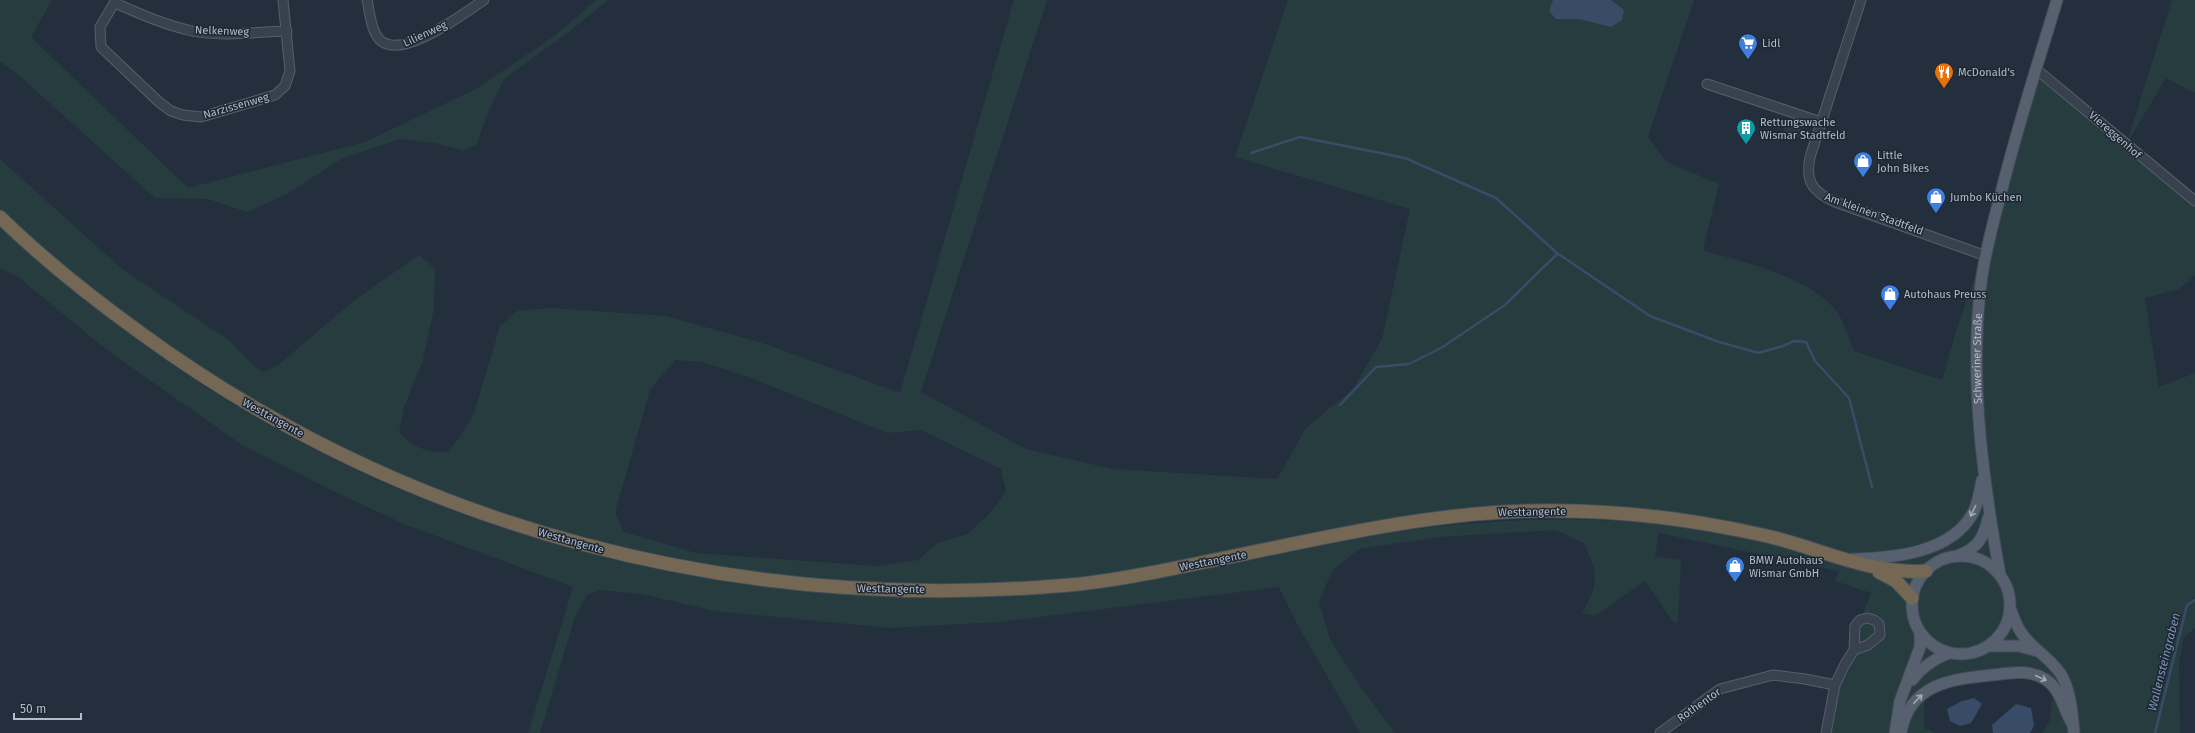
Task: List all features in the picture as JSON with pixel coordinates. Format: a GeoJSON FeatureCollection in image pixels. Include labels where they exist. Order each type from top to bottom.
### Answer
{"type":"FeatureCollection","features":[{"type":"Feature","properties":{"kind":"highway","name":"Westtangente"},"geometry":{"type":"LineString","coordinates":[[0,217],[22,238],[98,303],[181,363],[287,428],[411,487],[514,525],[608,552],[691,570],[842,588],[921,590],[1071,584],[1158,571],[1391,526],[1500,512],[1555,510],[1612,512],[1713,525],[1798,544],[1866,565],[1896,581],[1912,598]]}},
{"type":"Feature","properties":{"kind":"highway","name":"Westtangente"},"geometry":{"type":"LineString","coordinates":[[1866,565],[1900,571],[1926,571]]}},
{"type":"Feature","properties":{"kind":"main road","name":"Schweriner Straße"},"geometry":{"type":"LineString","coordinates":[[2000,575],[1984,474],[1977,376],[1980,290],[1986,256],[2012,149],[2057,0]]}},
{"type":"Feature","properties":{"kind":"main road"},"geometry":{"type":"LineString","coordinates":[[1849,559],[1892,557],[1943,542],[1957,533],[1973,512],[1984,474]]}},
{"type":"Feature","properties":{"kind":"main road","name":"Schweriner Straße"},"geometry":{"type":"LineString","coordinates":[[1959,556],[1970,551],[1983,538],[1989,511]]}},
{"type":"Feature","properties":{"kind":"main road"},"geometry":{"type":"LineString","coordinates":[[1895,733],[1900,701],[1907,687],[1920,647],[1920,633],[1912,610],[1912,598],[1915,587],[1926,571],[1937,562],[1959,556],[1982,560],[2000,575],[2006,585],[2010,609],[2016,626],[2024,637],[2049,660],[2060,673],[2066,685],[2074,729]]}},
{"type":"Feature","properties":{"kind":"main road"},"geometry":{"type":"LineString","coordinates":[[1920,633],[1933,645],[1949,653],[1969,654],[1988,646],[2004,630],[2010,609]]}},
{"type":"Feature","properties":{"kind":"main road"},"geometry":{"type":"LineString","coordinates":[[1988,646],[2019,646],[2036,651],[2049,660]]}},
{"type":"Feature","properties":{"kind":"main road"},"geometry":{"type":"LineString","coordinates":[[1907,687],[1925,665],[1936,658],[1949,653]]}},
{"type":"Feature","properties":{"kind":"main road"},"geometry":{"type":"LineString","coordinates":[[1901,733],[1909,710],[1915,701],[1932,688],[1953,680],[2018,672],[2037,675],[2054,686],[2060,694],[2067,715],[2074,729]]}},
{"type":"Feature","properties":{"kind":"street","name":"Narzissenweg"},"geometry":{"type":"LineString","coordinates":[[115,2],[100,27],[101,48],[160,103],[171,111],[183,115],[201,117],[275,95],[285,86],[290,71],[283,0]]}},
{"type":"Feature","properties":{"kind":"street","name":"Lilienweg"},"geometry":{"type":"LineString","coordinates":[[366,0],[375,33],[381,41],[391,46],[401,46],[410,43],[448,24],[484,0]]}},
{"type":"Feature","properties":{"kind":"street","name":"Am kleinen Stadtfeld"},"geometry":{"type":"LineString","coordinates":[[1861,0],[1810,157],[1808,172],[1812,184],[1820,195],[1841,204],[1986,256]]}},
{"type":"Feature","properties":{"kind":"street","name":"Nelkenweg"},"geometry":{"type":"LineString","coordinates":[[115,2],[161,23],[193,31],[229,33],[287,31]]}},
{"type":"Feature","properties":{"kind":"street","name":"Viereggenhof"},"geometry":{"type":"LineString","coordinates":[[2036,69],[2195,201]]}},
{"type":"Feature","properties":{"kind":"street"},"geometry":{"type":"LineString","coordinates":[[1707,84],[1821,122]]}},
{"type":"Feature","properties":{"kind":"street"},"geometry":{"type":"LineString","coordinates":[[1826,733],[1835,685],[1845,664],[1854,650]]}},
{"type":"Feature","properties":{"kind":"street","name":"Rothentor"},"geometry":{"type":"LineString","coordinates":[[1660,733],[1720,689],[1773,675],[1835,685]]}},
{"type":"Feature","properties":{"kind":"green space"},"geometry":{"type":"Polygon","coordinates":[[[0,0],[52,0],[31,37],[188,188],[365,142],[478,88],[554,36],[596,0],[608,0],[570,31],[504,79],[486,117],[477,144],[464,151],[436,143],[400,139],[341,159],[287,194],[247,212],[208,199],[155,198],[22,78],[0,61],[0,0]]]}},
{"type":"Feature","properties":{"kind":"green space"},"geometry":{"type":"Polygon","coordinates":[[[1014,0],[1047,0],[921,392],[1026,449],[1113,469],[1277,479],[1306,428],[1353,389],[1382,339],[1410,209],[1235,157],[1288,0],[1694,0],[1648,137],[1667,162],[1719,184],[1703,250],[1775,272],[1811,289],[1826,300],[1840,316],[1854,351],[1942,380],[1956,332],[1981,259],[2038,72],[2195,201],[2195,275],[2179,289],[2145,298],[2159,387],[2195,373],[2195,628],[2184,637],[2179,664],[2180,733],[2042,733],[2050,720],[2053,685],[2037,675],[1971,677],[1924,693],[1924,728],[1936,733],[1826,733],[1835,685],[1871,593],[1835,581],[1839,571],[1659,533],[1655,556],[1681,560],[1678,621],[1674,623],[1645,581],[1595,616],[1582,613],[1592,593],[1595,578],[1592,563],[1584,543],[1556,530],[1440,537],[1359,549],[1332,571],[1319,602],[1330,639],[1355,679],[1395,733],[1360,733],[1296,622],[1279,587],[1001,622],[889,628],[715,611],[641,594],[601,590],[587,595],[575,617],[540,733],[528,733],[573,587],[404,524],[331,490],[242,445],[107,350],[18,277],[0,268],[0,225],[44,265],[137,340],[186,374],[295,439],[409,494],[528,536],[650,567],[774,587],[900,596],[1026,593],[1152,579],[1215,568],[1372,536],[1468,523],[1564,519],[1660,523],[1661,519],[1500,512],[1071,584],[914,590],[691,570],[411,487],[181,363],[0,217],[0,159],[122,269],[227,339],[253,365],[263,372],[277,366],[356,299],[419,255],[435,269],[434,309],[423,360],[404,407],[399,432],[410,442],[426,450],[447,452],[460,437],[474,413],[500,326],[517,311],[551,308],[666,316],[762,343],[900,393],[1014,0]],[[675,360],[650,390],[615,513],[624,532],[696,553],[876,566],[918,560],[938,543],[967,534],[988,515],[1006,492],[1001,469],[921,430],[887,433],[749,377],[702,362],[675,360]]]}},
{"type":"Feature","properties":{"kind":"green space"},"geometry":{"type":"Polygon","coordinates":[[[2172,0],[2195,0],[2195,93],[2166,78],[2126,145],[2172,0]]]}},
{"type":"Feature","properties":{"kind":"green space"},"geometry":{"type":"Polygon","coordinates":[[[1786,124],[1808,132],[1805,140],[1783,132],[1786,124]]]}},
{"type":"Feature","properties":{"kind":"water"},"geometry":{"type":"Polygon","coordinates":[[[1553,0],[1611,0],[1624,10],[1622,20],[1611,27],[1579,19],[1556,19],[1549,11],[1553,0]]]}},
{"type":"Feature","properties":{"kind":"water"},"geometry":{"type":"Polygon","coordinates":[[[1974,698],[1982,704],[1971,723],[1960,726],[1950,721],[1947,709],[1962,701],[1974,698]]]}},
{"type":"Feature","properties":{"kind":"water"},"geometry":{"type":"Polygon","coordinates":[[[2016,704],[2031,708],[2034,726],[2030,733],[1993,733],[1992,725],[2016,704]]]}},
{"type":"Feature","properties":{"kind":"waterway"},"geometry":{"type":"LineString","coordinates":[[1251,153],[1300,137],[1405,158],[1496,198],[1557,253],[1650,316],[1719,342],[1759,353],[1794,341],[1806,342],[1815,361],[1849,398],[1872,487]]}},
{"type":"Feature","properties":{"kind":"waterway"},"geometry":{"type":"LineString","coordinates":[[1340,405],[1376,367],[1409,364],[1441,348],[1505,305],[1557,254]]}},
{"type":"Feature","properties":{"kind":"waterway","name":"Wallensteingraben"},"geometry":{"type":"LineString","coordinates":[[2155,733],[2187,605],[2195,600]]}},
{"type":"Feature","properties":{"kind":"place","name":"Lidl"},"geometry":{"type":"Point","coordinates":[1748,60]}},
{"type":"Feature","properties":{"kind":"place","name":"McDonald's"},"geometry":{"type":"Point","coordinates":[1944,89]}},
{"type":"Feature","properties":{"kind":"place","name":"Rettungswache Wismar Stadtfeld"},"geometry":{"type":"Point","coordinates":[1746,145]}},
{"type":"Feature","properties":{"kind":"place","name":"Little John Bikes"},"geometry":{"type":"Point","coordinates":[1863,178]}},
{"type":"Feature","properties":{"kind":"place","name":"Jumbo Küchen"},"geometry":{"type":"Point","coordinates":[1936,214]}},
{"type":"Feature","properties":{"kind":"place","name":"Autohaus Preuss"},"geometry":{"type":"Point","coordinates":[1890,311]}},
{"type":"Feature","properties":{"kind":"place","name":"BMW Autohaus Wismar GmbH"},"geometry":{"type":"Point","coordinates":[1735,583]}}]}
